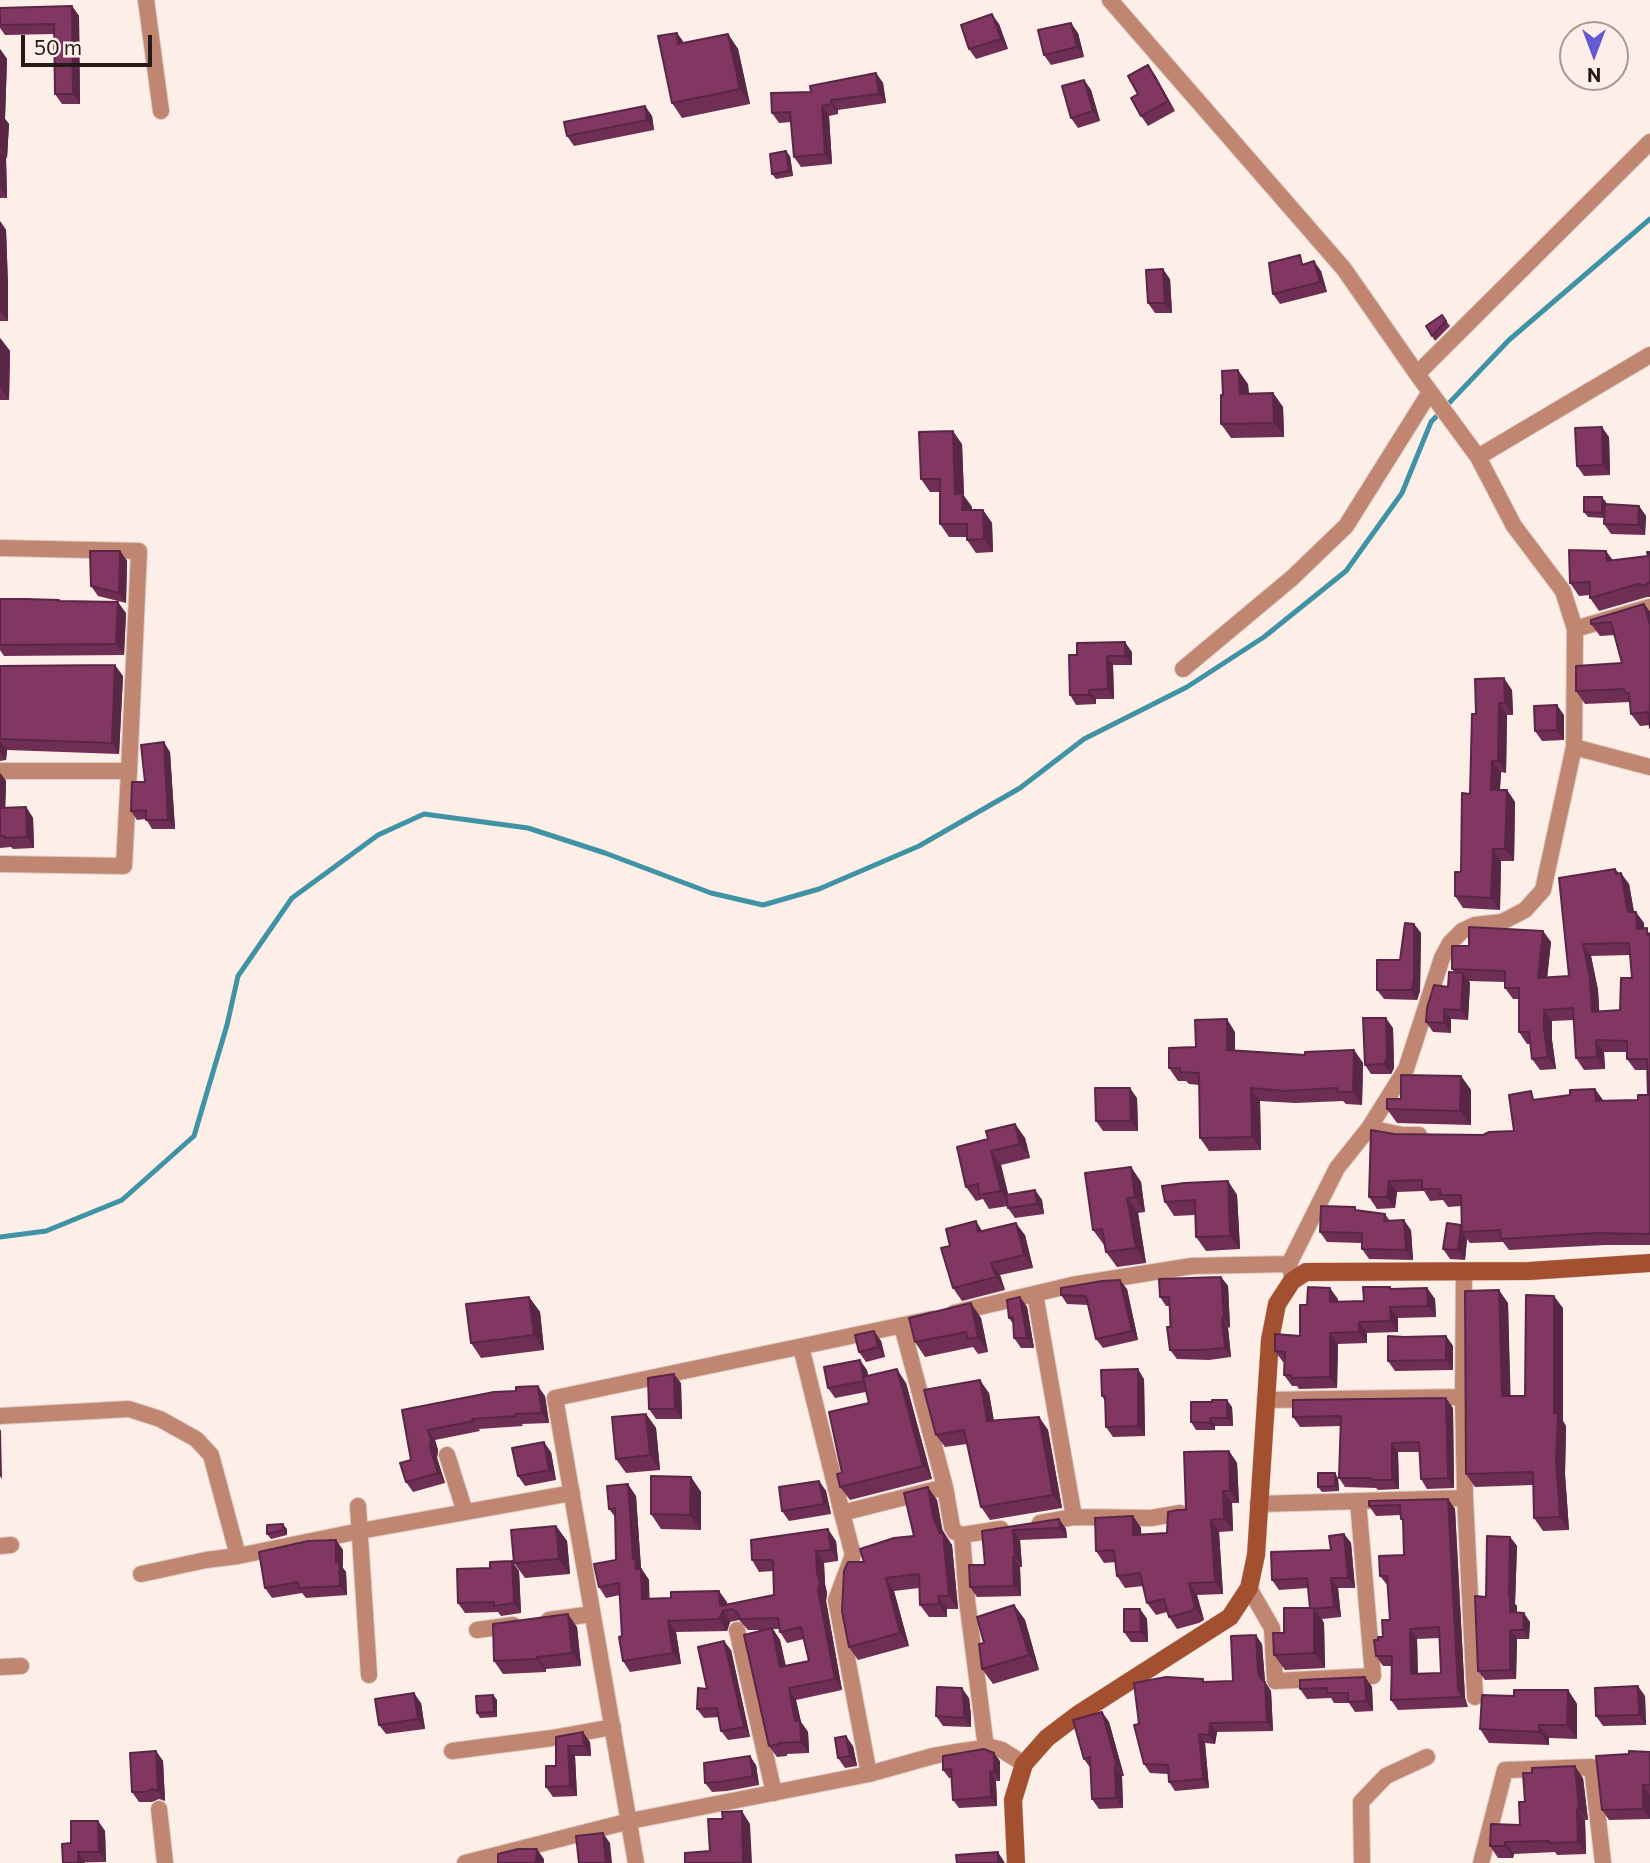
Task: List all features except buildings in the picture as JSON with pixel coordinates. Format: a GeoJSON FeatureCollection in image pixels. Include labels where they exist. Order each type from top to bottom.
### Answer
{"type":"FeatureCollection","features":[{"type":"Feature","properties":{"kind":"main road"},"geometry":{"type":"LineString","coordinates":[[1016,1863],[1013,1800],[1024,1764],[1047,1738],[1080,1713],[1230,1617],[1250,1588],[1256,1555],[1270,1340],[1277,1304],[1291,1273],[1529,1271],[1650,1263]]}},
{"type":"Feature","properties":{"kind":"street"},"geometry":{"type":"LineString","coordinates":[[146,0],[161,111]]}},
{"type":"Feature","properties":{"kind":"street"},"geometry":{"type":"LineString","coordinates":[[636,1863],[555,1398],[902,1326],[1072,1285],[1192,1266],[1291,1273],[1337,1168],[1369,1128],[1406,1069],[1450,943],[1461,931],[1475,925],[1502,922],[1525,910],[1543,890],[1574,747],[1575,629],[1563,591],[1514,526],[1478,457],[1343,269],[1110,0]]}},
{"type":"Feature","properties":{"kind":"street"},"geometry":{"type":"LineString","coordinates":[[1416,374],[1650,142]]}},
{"type":"Feature","properties":{"kind":"street"},"geometry":{"type":"LineString","coordinates":[[1478,457],[1650,355]]}},
{"type":"Feature","properties":{"kind":"street"},"geometry":{"type":"LineString","coordinates":[[1183,669],[1292,578],[1346,526],[1430,393]]}},
{"type":"Feature","properties":{"kind":"street"},"geometry":{"type":"LineString","coordinates":[[0,548],[139,551],[127,665],[129,771],[124,866],[0,864]]}},
{"type":"Feature","properties":{"kind":"street"},"geometry":{"type":"LineString","coordinates":[[1575,629],[1650,607]]}},
{"type":"Feature","properties":{"kind":"street"},"geometry":{"type":"LineString","coordinates":[[1574,747],[1649,767],[1650,784]]}},
{"type":"Feature","properties":{"kind":"street"},"geometry":{"type":"LineString","coordinates":[[0,771],[129,771]]}},
{"type":"Feature","properties":{"kind":"street"},"geometry":{"type":"LineString","coordinates":[[1369,1128],[1402,1135],[1440,1136]]}},
{"type":"Feature","properties":{"kind":"street"},"geometry":{"type":"LineString","coordinates":[[1464,1271],[1465,1498],[1475,1696]]}},
{"type":"Feature","properties":{"kind":"street"},"geometry":{"type":"LineString","coordinates":[[1035,1294],[1074,1517]]}},
{"type":"Feature","properties":{"kind":"street"},"geometry":{"type":"LineString","coordinates":[[902,1326],[955,1532],[962,1535],[1074,1517],[1151,1518],[1180,1513]]}},
{"type":"Feature","properties":{"kind":"street"},"geometry":{"type":"LineString","coordinates":[[801,1347],[853,1555],[836,1600],[869,1774]]}},
{"type":"Feature","properties":{"kind":"street"},"geometry":{"type":"LineString","coordinates":[[1265,1399],[1463,1398]]}},
{"type":"Feature","properties":{"kind":"street"},"geometry":{"type":"LineString","coordinates":[[0,1416],[129,1409],[160,1419],[196,1439],[211,1455],[237,1556]]}},
{"type":"Feature","properties":{"kind":"street"},"geometry":{"type":"LineString","coordinates":[[447,1455],[466,1512]]}},
{"type":"Feature","properties":{"kind":"street"},"geometry":{"type":"LineString","coordinates":[[842,1513],[945,1487]]}},
{"type":"Feature","properties":{"kind":"street"},"geometry":{"type":"LineString","coordinates":[[141,1574],[572,1493]]}},
{"type":"Feature","properties":{"kind":"street"},"geometry":{"type":"LineString","coordinates":[[1258,1504],[1465,1498]]}},
{"type":"Feature","properties":{"kind":"street"},"geometry":{"type":"LineString","coordinates":[[1250,1588],[1272,1629],[1275,1681],[1373,1676],[1358,1501]]}},
{"type":"Feature","properties":{"kind":"street"},"geometry":{"type":"LineString","coordinates":[[358,1506],[369,1675]]}},
{"type":"Feature","properties":{"kind":"street"},"geometry":{"type":"LineString","coordinates":[[962,1535],[967,1600],[986,1748]]}},
{"type":"Feature","properties":{"kind":"street"},"geometry":{"type":"LineString","coordinates":[[477,1630],[592,1614]]}},
{"type":"Feature","properties":{"kind":"street"},"geometry":{"type":"LineString","coordinates":[[737,1630],[774,1793]]}},
{"type":"Feature","properties":{"kind":"street"},"geometry":{"type":"LineString","coordinates":[[0,1667],[21,1666]]}},
{"type":"Feature","properties":{"kind":"street"},"geometry":{"type":"LineString","coordinates":[[452,1751],[613,1727]]}},
{"type":"Feature","properties":{"kind":"street"},"geometry":{"type":"LineString","coordinates":[[465,1863],[630,1821],[869,1774],[933,1756],[986,1748],[1002,1750],[1024,1764]]}},
{"type":"Feature","properties":{"kind":"street"},"geometry":{"type":"LineString","coordinates":[[1362,1863],[1361,1802],[1386,1776],[1427,1757]]}},
{"type":"Feature","properties":{"kind":"street"},"geometry":{"type":"LineString","coordinates":[[1481,1863],[1505,1770],[1592,1767],[1603,1863]]}},
{"type":"Feature","properties":{"kind":"street"},"geometry":{"type":"LineString","coordinates":[[159,1809],[165,1863]]}},
{"type":"Feature","properties":{"kind":"waterway"},"geometry":{"type":"LineString","coordinates":[[0,1237],[46,1231],[122,1200],[194,1136],[227,1025],[238,976],[292,898],[378,835],[424,814],[528,828],[605,853],[711,893],[763,905],[819,889],[919,846],[1020,788],[1084,739],[1187,687],[1264,637],[1346,571],[1402,493],[1431,422],[1509,340],[1650,219]]}}]}
